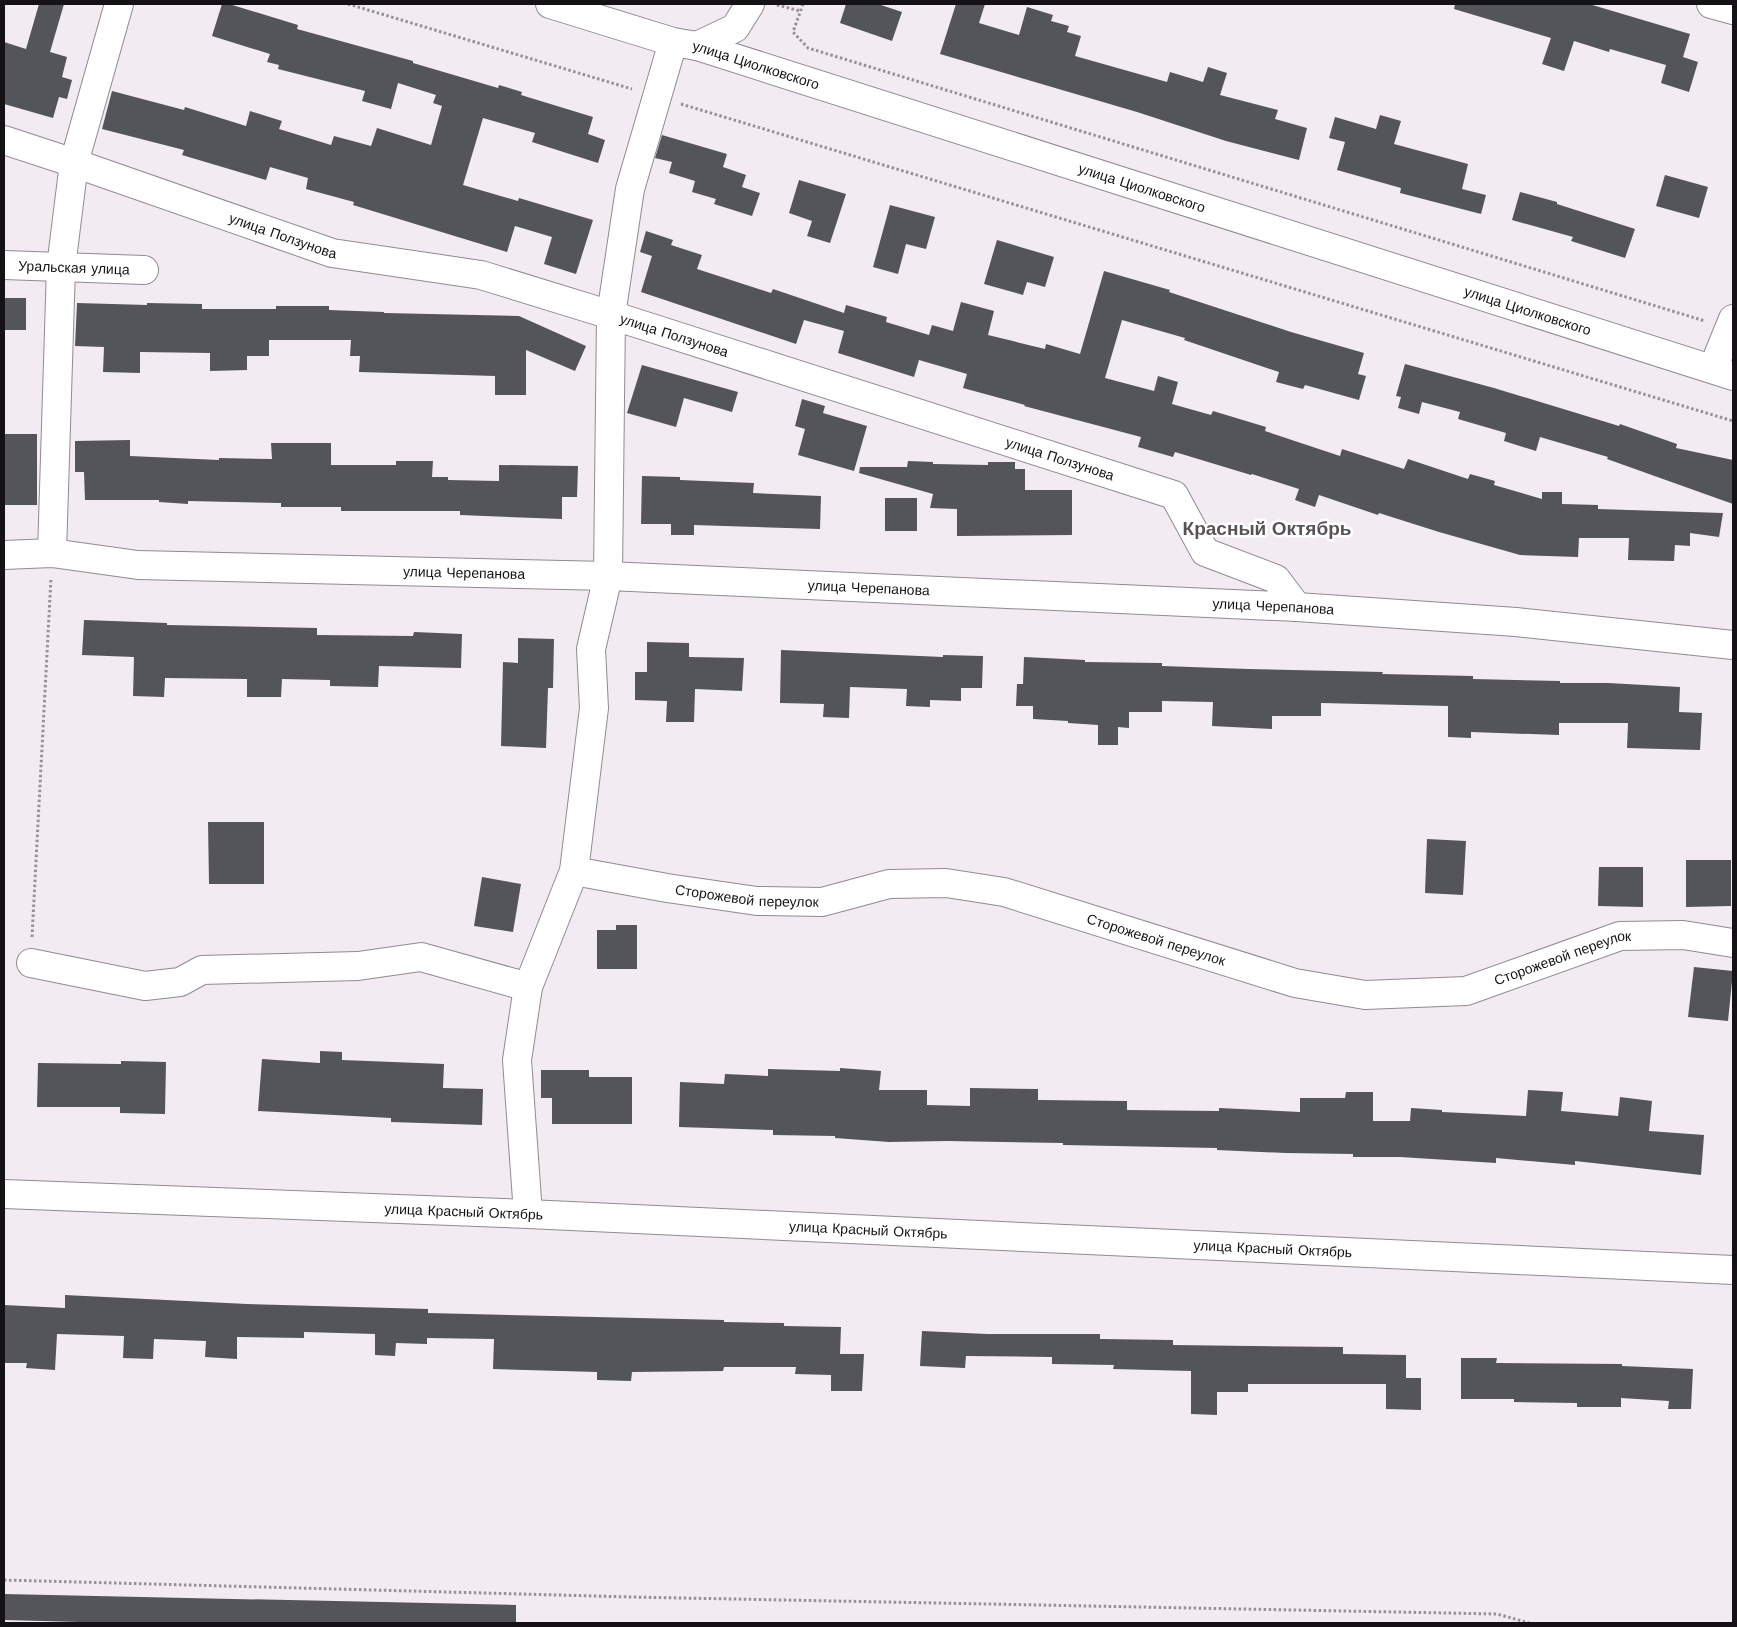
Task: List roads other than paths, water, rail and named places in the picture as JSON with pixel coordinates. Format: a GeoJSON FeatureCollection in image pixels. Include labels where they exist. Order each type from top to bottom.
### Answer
{"type":"FeatureCollection","features":[{"type":"Feature","properties":{"kind":"street"},"geometry":{"type":"LineString","coordinates":[[52,553],[61,267],[74,163],[119,4]]}},
{"type":"Feature","properties":{"kind":"street"},"geometry":{"type":"LineString","coordinates":[[528,1214],[517,1060],[528,987],[574,871],[594,708],[592,649],[608,576],[611,315],[630,188],[657,97],[685,44],[735,28],[750,4]]}},
{"type":"Feature","properties":{"kind":"street"},"geometry":{"type":"LineString","coordinates":[[1711,4],[1733,10]]}},
{"type":"Feature","properties":{"kind":"street","name":"улица Циолковского"},"geometry":{"type":"LineString","coordinates":[[562,5],[1723,372]]}},
{"type":"Feature","properties":{"kind":"street","name":"улица Ползунова"},"geometry":{"type":"LineString","coordinates":[[4,140],[332,253],[481,275],[1174,494],[1206,552],[1276,579],[1297,607]]}},
{"type":"Feature","properties":{"kind":"street","name":"Уральская улица"},"geometry":{"type":"LineString","coordinates":[[4,265],[144,270]]}},
{"type":"Feature","properties":{"kind":"street"},"geometry":{"type":"LineString","coordinates":[[1723,372],[1731,323]]}},
{"type":"Feature","properties":{"kind":"street","name":"улица Черепанова"},"geometry":{"type":"LineString","coordinates":[[4,555],[52,553],[138,565],[608,576],[1297,607],[1516,622],[1733,645]]}},
{"type":"Feature","properties":{"kind":"street","name":"Сторожевой переулок"},"geometry":{"type":"LineString","coordinates":[[574,871],[668,888],[758,901],[822,902],[889,884],[946,883],[1004,892],[1295,982],[1365,995],[1466,991],[1620,936],[1683,935],[1733,943]]}},
{"type":"Feature","properties":{"kind":"street"},"geometry":{"type":"LineString","coordinates":[[31,963],[145,986],[180,982],[202,970],[358,966],[420,957],[528,987]]}},
{"type":"Feature","properties":{"kind":"street","name":"улица Красный Октябрь"},"geometry":{"type":"LineString","coordinates":[[4,1194],[528,1214],[1733,1270]]}},
{"type":"Feature","properties":{"kind":"district","name":"Красный Октябрь"},"geometry":{"type":"Point","coordinates":[1267,528]}}]}
